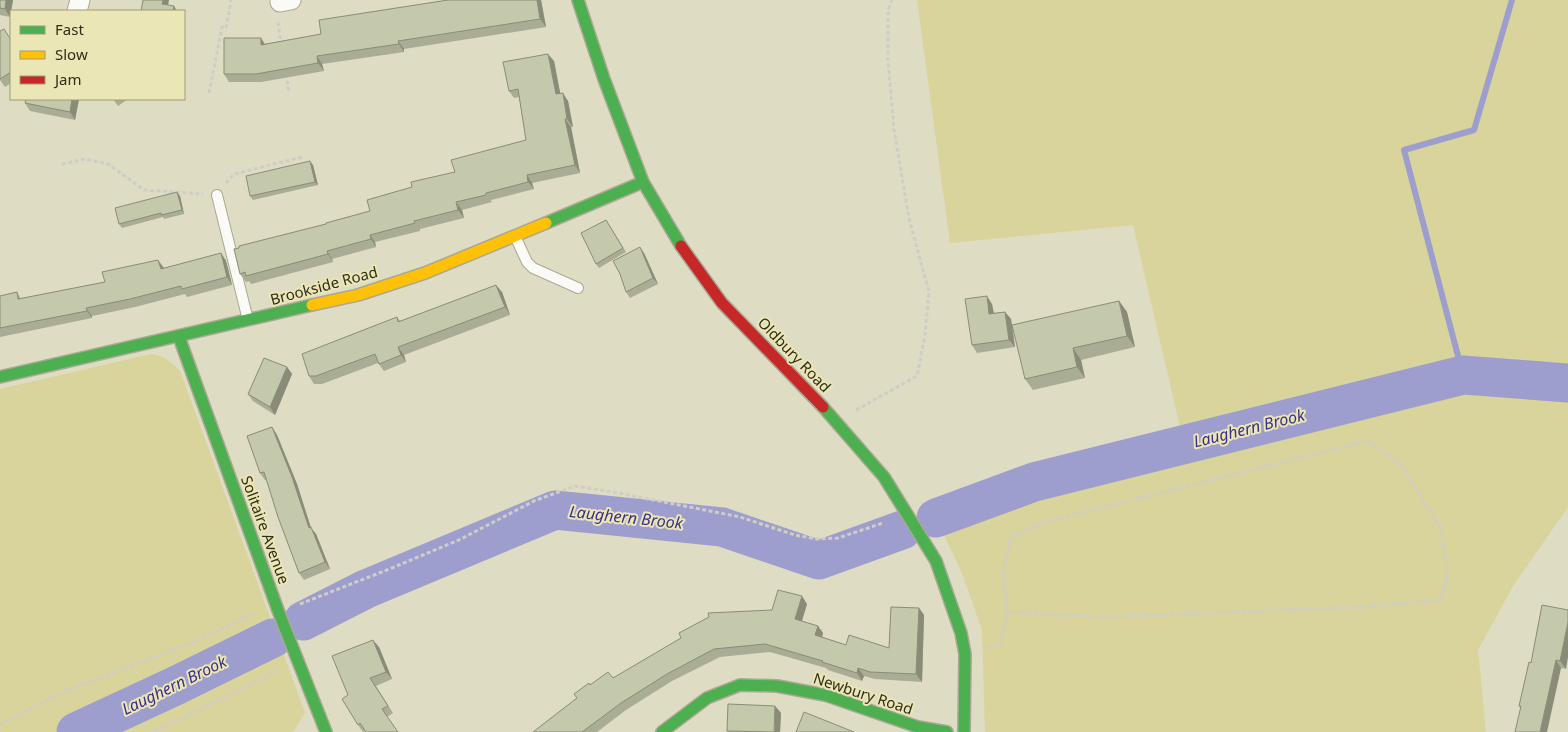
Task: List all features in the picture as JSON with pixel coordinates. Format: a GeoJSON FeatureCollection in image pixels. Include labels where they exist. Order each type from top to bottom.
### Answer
{"type":"FeatureCollection","features":[{"type":"Feature","properties":{"kind":"street","name":"Oldbury Road"},"geometry":{"type":"LineString","coordinates":[[578,0],[604,79],[643,182],[686,255],[722,303],[836,421],[884,477],[936,561],[961,633],[965,654],[964,732]]}},
{"type":"Feature","properties":{"kind":"street","name":"Brookside Road"},"geometry":{"type":"LineString","coordinates":[[0,377],[358,295],[425,273],[643,182]]}},
{"type":"Feature","properties":{"kind":"street","name":"Solitaire Avenue"},"geometry":{"type":"LineString","coordinates":[[179,337],[322,730]]}},
{"type":"Feature","properties":{"kind":"street","name":"Newbury Road"},"geometry":{"type":"LineString","coordinates":[[662,732],[708,698],[740,686],[777,686],[825,695],[918,727],[947,732]]}},
{"type":"Feature","properties":{"kind":"lane"},"geometry":{"type":"LineString","coordinates":[[216,195],[248,321]]}},
{"type":"Feature","properties":{"kind":"lane"},"geometry":{"type":"LineString","coordinates":[[515,235],[527,262],[533,268],[578,288]]}},
{"type":"Feature","properties":{"kind":"path"},"geometry":{"type":"LineString","coordinates":[[209,93],[222,27],[226,28],[231,0]]}},
{"type":"Feature","properties":{"kind":"path"},"geometry":{"type":"LineString","coordinates":[[836,421],[917,376],[925,335],[930,292],[909,219],[894,130],[888,60],[888,10],[892,0]]}},
{"type":"Feature","properties":{"kind":"path"},"geometry":{"type":"LineString","coordinates":[[282,46],[283,7]]}},
{"type":"Feature","properties":{"kind":"path"},"geometry":{"type":"LineString","coordinates":[[284,65],[289,93]]}},
{"type":"Feature","properties":{"kind":"path"},"geometry":{"type":"LineString","coordinates":[[62,164],[85,159],[108,164],[144,190],[216,195],[234,174],[302,157]]}},
{"type":"Feature","properties":{"kind":"path"},"geometry":{"type":"LineString","coordinates":[[965,654],[1001,644],[1007,612],[1003,573],[1011,537],[1045,522],[1368,441],[1401,465],[1441,528],[1448,576],[1441,600],[1363,607],[1114,617],[1007,612]]}},
{"type":"Feature","properties":{"kind":"path"},"geometry":{"type":"LineString","coordinates":[[310,600],[354,584],[444,546],[534,501],[574,486],[740,516],[795,535],[817,539],[838,538],[907,514]]}},
{"type":"Feature","properties":{"kind":"path"},"geometry":{"type":"LineString","coordinates":[[0,725],[61,693],[191,644],[278,608]]}},
{"type":"Feature","properties":{"kind":"path"},"geometry":{"type":"LineString","coordinates":[[154,732],[298,661]]}},
{"type":"Feature","properties":{"kind":"shaded area"},"geometry":{"type":"Polygon","coordinates":[[[917,0],[1568,0],[1568,507],[1513,586],[1478,650],[1486,732],[985,732],[982,630],[962,573],[936,518],[1034,482],[1184,444],[1133,225],[950,243],[917,0]]]}},
{"type":"Feature","properties":{"kind":"shaded area"},"geometry":{"type":"Polygon","coordinates":[[[151,354],[160,356],[174,364],[180,371],[305,713],[291,732],[0,732],[0,389],[151,354]]]}},
{"type":"Feature","properties":{"kind":"building"},"geometry":{"type":"Polygon","coordinates":[[[0,0],[6,0],[5,9],[0,8],[0,0]]]}},
{"type":"Feature","properties":{"kind":"building"},"geometry":{"type":"Polygon","coordinates":[[[143,0],[163,0],[162,4],[174,6],[173,10],[141,10],[143,0]]]}},
{"type":"Feature","properties":{"kind":"building"},"geometry":{"type":"Polygon","coordinates":[[[448,0],[537,0],[540,19],[398,41],[399,44],[317,56],[318,63],[256,74],[224,74],[224,38],[261,38],[261,45],[321,34],[319,20],[448,0]]]}},
{"type":"Feature","properties":{"kind":"building"},"geometry":{"type":"Polygon","coordinates":[[[4,29],[10,38],[10,73],[0,79],[0,31],[4,29]]]}},
{"type":"Feature","properties":{"kind":"building"},"geometry":{"type":"Polygon","coordinates":[[[548,54],[556,94],[563,93],[567,119],[565,119],[575,165],[527,175],[528,182],[456,202],[458,210],[370,235],[371,239],[327,251],[328,254],[246,276],[245,272],[240,274],[234,249],[239,248],[239,246],[370,211],[367,200],[412,187],[411,182],[455,172],[451,160],[526,140],[518,89],[509,91],[503,62],[548,54]]]}},
{"type":"Feature","properties":{"kind":"building"},"geometry":{"type":"Polygon","coordinates":[[[26,100],[72,100],[70,112],[25,103],[26,100]]]}},
{"type":"Feature","properties":{"kind":"building"},"geometry":{"type":"Polygon","coordinates":[[[310,161],[315,182],[250,196],[246,176],[310,161]]]}},
{"type":"Feature","properties":{"kind":"building"},"geometry":{"type":"Polygon","coordinates":[[[177,192],[182,210],[161,215],[161,213],[119,224],[115,208],[177,192]]]}},
{"type":"Feature","properties":{"kind":"building"},"geometry":{"type":"Polygon","coordinates":[[[606,220],[623,248],[596,264],[581,233],[606,220]]]}},
{"type":"Feature","properties":{"kind":"building"},"geometry":{"type":"Polygon","coordinates":[[[640,247],[653,278],[626,292],[613,261],[640,247]]]}},
{"type":"Feature","properties":{"kind":"building"},"geometry":{"type":"Polygon","coordinates":[[[221,253],[227,277],[182,289],[181,286],[86,308],[87,311],[0,328],[0,296],[17,292],[18,299],[105,282],[102,272],[158,260],[161,269],[221,253]]]}},
{"type":"Feature","properties":{"kind":"building"},"geometry":{"type":"Polygon","coordinates":[[[496,285],[505,307],[398,347],[401,355],[379,364],[375,354],[316,376],[309,376],[302,354],[397,317],[398,322],[496,285]]]}},
{"type":"Feature","properties":{"kind":"building"},"geometry":{"type":"Polygon","coordinates":[[[987,296],[989,314],[1005,312],[1009,340],[972,345],[965,299],[987,296]]]}},
{"type":"Feature","properties":{"kind":"building"},"geometry":{"type":"Polygon","coordinates":[[[1119,301],[1127,336],[1073,348],[1077,367],[1025,379],[1012,325],[1119,301]]]}},
{"type":"Feature","properties":{"kind":"building"},"geometry":{"type":"Polygon","coordinates":[[[264,358],[287,367],[270,407],[248,394],[264,358]]]}},
{"type":"Feature","properties":{"kind":"building"},"geometry":{"type":"Polygon","coordinates":[[[272,427],[292,477],[309,528],[311,527],[325,562],[299,573],[278,517],[264,472],[260,473],[247,436],[272,427]]]}},
{"type":"Feature","properties":{"kind":"building"},"geometry":{"type":"Polygon","coordinates":[[[778,590],[802,596],[795,619],[818,626],[815,635],[846,645],[849,635],[889,648],[891,607],[919,608],[916,674],[870,672],[858,668],[857,673],[765,644],[714,649],[667,674],[621,703],[582,732],[533,732],[577,698],[574,694],[589,683],[590,685],[608,672],[613,678],[681,638],[679,633],[709,617],[708,613],[772,610],[778,590]]]}},
{"type":"Feature","properties":{"kind":"building"},"geometry":{"type":"Polygon","coordinates":[[[1542,605],[1568,610],[1568,622],[1560,661],[1556,660],[1540,732],[1515,732],[1521,706],[1519,706],[1529,662],[1531,663],[1542,605]]]}},
{"type":"Feature","properties":{"kind":"building"},"geometry":{"type":"Polygon","coordinates":[[[373,640],[386,672],[370,678],[388,706],[382,709],[398,732],[366,732],[360,723],[358,725],[342,699],[348,695],[332,656],[373,640]]]}},
{"type":"Feature","properties":{"kind":"building"},"geometry":{"type":"Polygon","coordinates":[[[728,704],[775,706],[774,732],[727,731],[728,704]]]}},
{"type":"Feature","properties":{"kind":"building"},"geometry":{"type":"Polygon","coordinates":[[[804,712],[854,732],[796,732],[804,712]]]}},
{"type":"Feature","properties":{"kind":"waterway"},"geometry":{"type":"LineString","coordinates":[[1463,375],[1404,150],[1474,130],[1512,0]]}},
{"type":"Feature","properties":{"kind":"waterway","name":"Laughern Brook"},"geometry":{"type":"LineString","coordinates":[[936,518],[1034,482],[1463,375],[1568,383]]}},
{"type":"Feature","properties":{"kind":"waterway","name":"Laughern Brook"},"geometry":{"type":"LineString","coordinates":[[303,621],[366,589],[555,510],[722,527],[819,560],[902,530]]}},
{"type":"Feature","properties":{"kind":"waterway","name":"Laughern Brook"},"geometry":{"type":"LineString","coordinates":[[76,732],[273,638]]}},
{"type":"Feature","properties":{"kind":"traffic: fast"},"geometry":{"type":"LineString","coordinates":[[578,0],[604,79],[643,182],[681,246]]}},
{"type":"Feature","properties":{"kind":"traffic: fast"},"geometry":{"type":"LineString","coordinates":[[546,223],[643,182]]}},
{"type":"Feature","properties":{"kind":"traffic: fast"},"geometry":{"type":"LineString","coordinates":[[0,377],[312,305]]}},
{"type":"Feature","properties":{"kind":"traffic: fast"},"geometry":{"type":"LineString","coordinates":[[179,337],[279,613],[326,732]]}},
{"type":"Feature","properties":{"kind":"traffic: fast"},"geometry":{"type":"LineString","coordinates":[[823,407],[884,477],[936,561],[961,633],[965,654],[964,732]]}},
{"type":"Feature","properties":{"kind":"traffic: fast"},"geometry":{"type":"LineString","coordinates":[[662,732],[707,698],[740,685],[777,686],[825,695],[918,727],[947,732]]}},
{"type":"Feature","properties":{"kind":"traffic: slow"},"geometry":{"type":"LineString","coordinates":[[312,305],[358,295],[425,273],[546,223]]}},
{"type":"Feature","properties":{"kind":"traffic: jam"},"geometry":{"type":"LineString","coordinates":[[681,246],[722,303],[823,407]]}}]}
